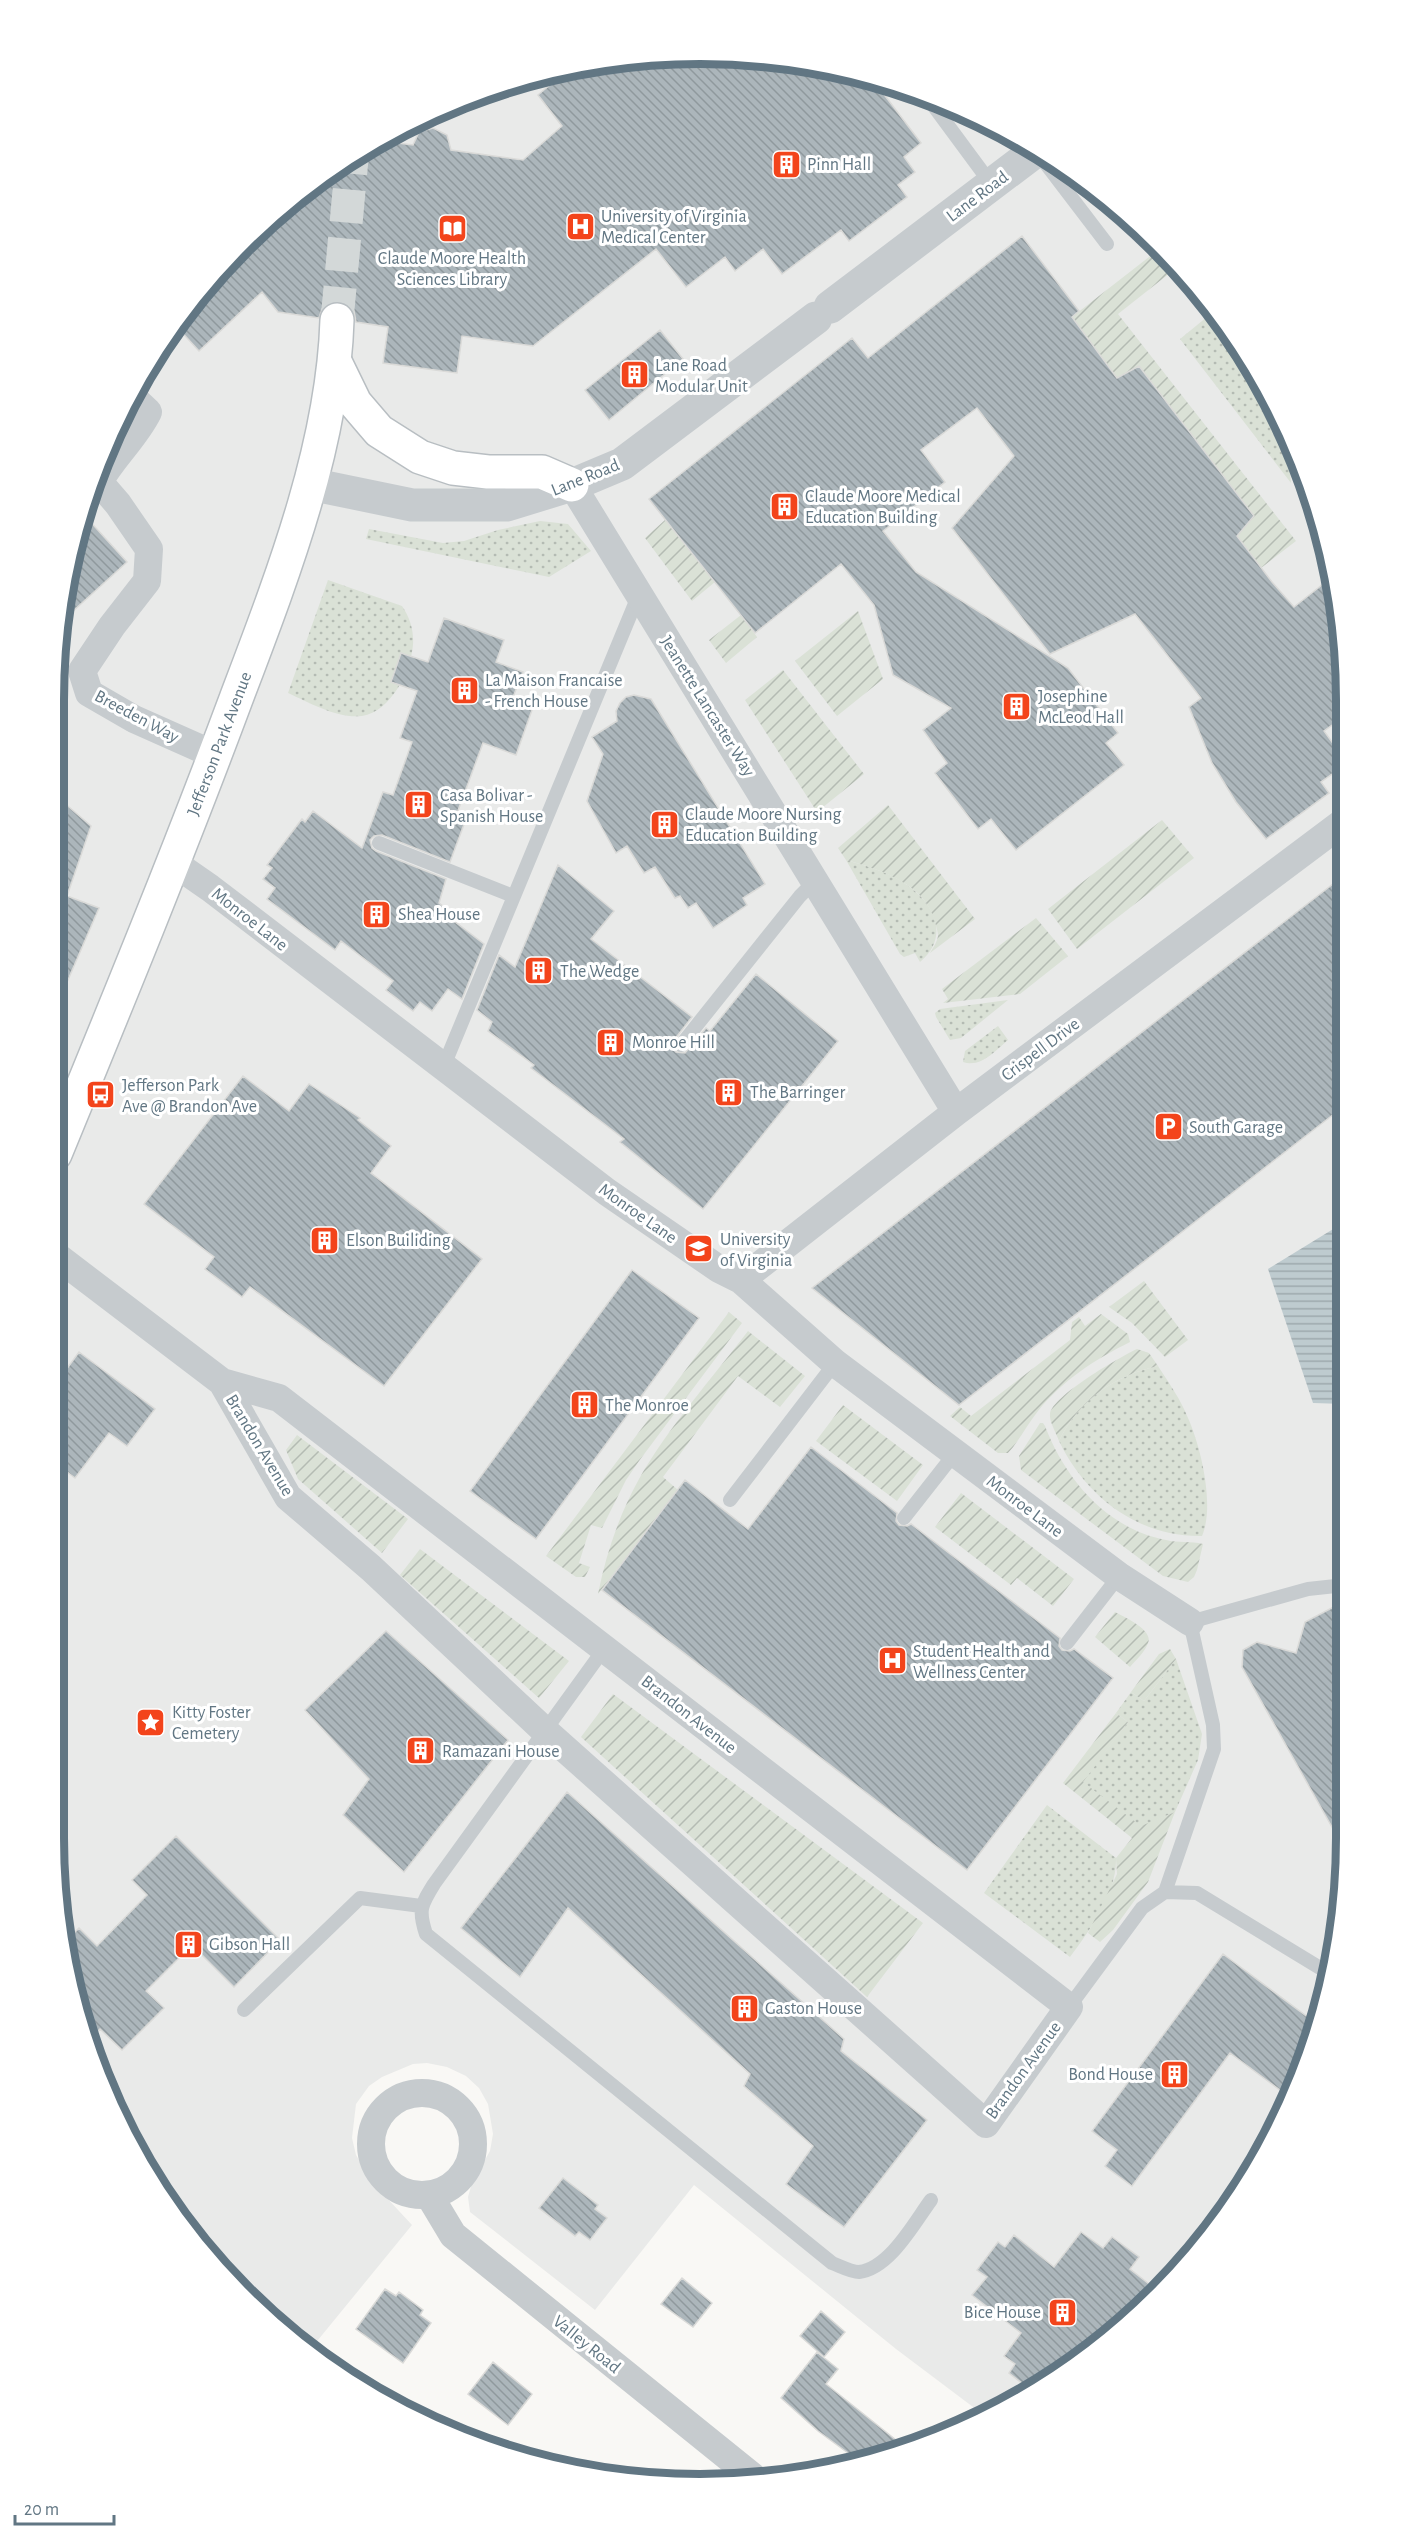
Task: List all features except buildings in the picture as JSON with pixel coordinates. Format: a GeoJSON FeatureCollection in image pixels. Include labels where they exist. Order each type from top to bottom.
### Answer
{"type":"FeatureCollection","features":[{"type":"Feature","properties":{"kind":"main road","name":"Jefferson Park Avenue"},"geometry":{"type":"LineString","coordinates":[[64,1132],[174,863],[280,582],[310,484],[336,364],[337,320]]}},
{"type":"Feature","properties":{"kind":"main road"},"geometry":{"type":"LineString","coordinates":[[336,364],[355,403],[379,431],[420,457],[453,468],[488,472],[542,472],[572,485]]}},
{"type":"Feature","properties":{"kind":"street","name":"Lane Road"},"geometry":{"type":"LineString","coordinates":[[310,484],[412,505],[507,505],[572,485],[622,464],[1029,157]]}},
{"type":"Feature","properties":{"kind":"street","name":"Breeden Way"},"geometry":{"type":"LineString","coordinates":[[112,461],[141,427],[148,412],[139,403]]}},
{"type":"Feature","properties":{"kind":"street","name":"Jeanette Lancaster Way"},"geometry":{"type":"LineString","coordinates":[[572,485],[956,1112]]}},
{"type":"Feature","properties":{"kind":"street","name":"Breeden Way"},"geometry":{"type":"LineString","coordinates":[[102,486],[118,504],[148,549],[147,581],[112,626],[82,671],[89,693],[134,719],[215,755]]}},
{"type":"Feature","properties":{"kind":"street","name":"Crispell Drive"},"geometry":{"type":"LineString","coordinates":[[741,1280],[956,1112],[1336,827]]}},
{"type":"Feature","properties":{"kind":"street","name":"Monroe Lane"},"geometry":{"type":"LineString","coordinates":[[174,863],[210,888],[607,1192],[719,1269],[741,1280],[835,1363],[1119,1576],[1190,1622]]}},
{"type":"Feature","properties":{"kind":"street","name":"Brandon Avenue"},"geometry":{"type":"LineString","coordinates":[[64,1262],[222,1382],[279,1398],[1069,2007],[986,2124],[545,1731],[371,1568],[288,1497],[222,1382]]}},
{"type":"Feature","properties":{"kind":"street","name":"Valley Road"},"geometry":{"type":"LineString","coordinates":[[429,2195],[453,2235],[747,2472]]}},
{"type":"Feature","properties":{"kind":"lane"},"geometry":{"type":"LineString","coordinates":[[944,113],[992,185]]}},
{"type":"Feature","properties":{"kind":"lane"},"geometry":{"type":"LineString","coordinates":[[1053,171],[1107,244]]}},
{"type":"Feature","properties":{"kind":"lane"},"geometry":{"type":"LineString","coordinates":[[443,1068],[639,594]]}},
{"type":"Feature","properties":{"kind":"lane"},"geometry":{"type":"LineString","coordinates":[[380,843],[513,896]]}},
{"type":"Feature","properties":{"kind":"lane"},"geometry":{"type":"LineString","coordinates":[[681,1045],[800,896],[815,881]]}},
{"type":"Feature","properties":{"kind":"lane"},"geometry":{"type":"LineString","coordinates":[[730,1500],[835,1363]]}},
{"type":"Feature","properties":{"kind":"lane"},"geometry":{"type":"LineString","coordinates":[[904,1518],[955,1453]]}},
{"type":"Feature","properties":{"kind":"lane"},"geometry":{"type":"LineString","coordinates":[[1066,1643],[1119,1576]]}},
{"type":"Feature","properties":{"kind":"lane"},"geometry":{"type":"LineString","coordinates":[[1069,2007],[1142,1908],[1165,1892],[1214,1749],[1213,1725],[1190,1622],[1308,1589],[1336,1587]]}},
{"type":"Feature","properties":{"kind":"lane"},"geometry":{"type":"LineString","coordinates":[[604,1649],[434,1884],[421,1906],[426,1934],[832,2263],[857,2272],[889,2257],[931,2200]]}},
{"type":"Feature","properties":{"kind":"lane"},"geometry":{"type":"LineString","coordinates":[[1165,1892],[1197,1893],[1323,1969]]}},
{"type":"Feature","properties":{"kind":"lane"},"geometry":{"type":"LineString","coordinates":[[244,2010],[360,1898],[421,1906]]}},
{"type":"Feature","properties":{"kind":"shaded area","name":"University of Virginia"},"geometry":{"type":"Polygon","coordinates":[[[700,64],[784,70],[825,77],[905,98],[982,130],[1054,172],[1120,222],[1179,281],[1229,347],[1271,419],[1303,496],[1315,536],[1331,617],[1336,700],[1336,1838],[1331,1922],[1324,1963],[1303,2043],[1271,2120],[1229,2192],[1205,2226],[1179,2258],[1120,2317],[1054,2367],[978,2411],[896,2349],[694,2185],[595,2310],[470,2212],[468,2197],[472,2183],[490,2151],[493,2134],[488,2104],[479,2088],[466,2076],[447,2067],[427,2063],[413,2064],[382,2077],[369,2086],[356,2104],[352,2138],[356,2155],[373,2183],[412,2225],[315,2344],[313,2343],[281,2317],[222,2258],[172,2192],[130,2120],[113,2082],[98,2043],[77,1963],[70,1922],[64,1838],[64,700],[70,617],[77,576],[98,496],[113,457],[130,419],[172,347],[222,281],[251,251],[281,222],[347,172],[419,130],[457,113],[496,98],[576,77],[617,70],[700,64]]]}},
{"type":"Feature","properties":{"kind":"shaded area"},"geometry":{"type":"Polygon","coordinates":[[[1153,254],[1171,272],[1118,314],[1296,541],[1261,568],[1237,536],[1138,367],[1117,378],[1072,317],[1153,254]]]}},
{"type":"Feature","properties":{"kind":"shaded area"},"geometry":{"type":"Polygon","coordinates":[[[1207,317],[1229,347],[1271,419],[1289,459],[1291,483],[1180,339],[1207,317]]]}},
{"type":"Feature","properties":{"kind":"shaded area"},"geometry":{"type":"Polygon","coordinates":[[[665,520],[715,582],[692,601],[645,538],[665,520]]]}},
{"type":"Feature","properties":{"kind":"shaded area"},"geometry":{"type":"Polygon","coordinates":[[[540,521],[568,524],[591,551],[549,577],[366,539],[369,529],[443,543],[464,541],[498,530],[540,521]]]}},
{"type":"Feature","properties":{"kind":"shaded area"},"geometry":{"type":"Polygon","coordinates":[[[328,580],[402,606],[411,624],[413,645],[404,677],[382,707],[362,716],[334,713],[288,693],[328,580]]]}},
{"type":"Feature","properties":{"kind":"shaded area"},"geometry":{"type":"Polygon","coordinates":[[[858,611],[883,679],[837,716],[795,661],[858,611]]]}},
{"type":"Feature","properties":{"kind":"shaded area"},"geometry":{"type":"Polygon","coordinates":[[[741,615],[757,637],[726,663],[709,640],[741,615]]]}},
{"type":"Feature","properties":{"kind":"shaded area"},"geometry":{"type":"Polygon","coordinates":[[[783,670],[864,774],[817,812],[745,700],[783,670]]]}},
{"type":"Feature","properties":{"kind":"shaded area"},"geometry":{"type":"Polygon","coordinates":[[[888,805],[975,919],[930,953],[938,933],[930,909],[922,898],[900,880],[873,868],[846,860],[838,848],[888,805]]]}},
{"type":"Feature","properties":{"kind":"shaded area"},"geometry":{"type":"Polygon","coordinates":[[[1162,820],[1194,858],[1077,949],[1048,909],[1162,820]]]}},
{"type":"Feature","properties":{"kind":"shaded area"},"geometry":{"type":"Polygon","coordinates":[[[846,860],[893,876],[917,893],[925,902],[935,921],[936,932],[935,942],[920,962],[915,953],[904,957],[900,954],[846,860]]]}},
{"type":"Feature","properties":{"kind":"shaded area"},"geometry":{"type":"Polygon","coordinates":[[[1036,918],[1068,956],[1020,994],[943,1003],[948,999],[942,989],[1036,918]]]}},
{"type":"Feature","properties":{"kind":"shaded area"},"geometry":{"type":"Polygon","coordinates":[[[1008,1000],[961,1038],[950,1040],[935,1013],[940,1009],[1008,1000]]]}},
{"type":"Feature","properties":{"kind":"shaded area"},"geometry":{"type":"Polygon","coordinates":[[[998,1026],[1008,1040],[982,1061],[963,1062],[965,1051],[998,1026]]]}},
{"type":"Feature","properties":{"kind":"shaded area"},"geometry":{"type":"Polygon","coordinates":[[[1336,1227],[1336,1404],[1313,1403],[1268,1269],[1336,1227]]]}},
{"type":"Feature","properties":{"kind":"shaded area"},"geometry":{"type":"Polygon","coordinates":[[[1144,1281],[1188,1340],[1165,1357],[1132,1323],[1109,1307],[1144,1281]]]}},
{"type":"Feature","properties":{"kind":"shaded area"},"geometry":{"type":"Polygon","coordinates":[[[729,1312],[742,1323],[626,1480],[602,1528],[591,1525],[579,1563],[590,1567],[585,1577],[576,1577],[546,1556],[729,1312]]]}},
{"type":"Feature","properties":{"kind":"shaded area"},"geometry":{"type":"Polygon","coordinates":[[[1101,1314],[1128,1334],[1130,1342],[1092,1364],[1058,1390],[1038,1411],[1008,1453],[998,1453],[950,1416],[960,1407],[971,1416],[1070,1340],[1072,1322],[1079,1317],[1085,1326],[1101,1314]]]}},
{"type":"Feature","properties":{"kind":"shaded area"},"geometry":{"type":"Polygon","coordinates":[[[748,1331],[805,1376],[780,1407],[738,1376],[663,1477],[678,1490],[598,1594],[614,1535],[639,1479],[677,1422],[748,1331]]]}},
{"type":"Feature","properties":{"kind":"shaded area"},"geometry":{"type":"Polygon","coordinates":[[[1137,1349],[1149,1353],[1158,1366],[1127,1376],[1100,1392],[1076,1414],[1059,1441],[1050,1417],[1054,1406],[1062,1397],[1088,1378],[1137,1349]]]}},
{"type":"Feature","properties":{"kind":"shaded area"},"geometry":{"type":"Polygon","coordinates":[[[1158,1366],[1185,1411],[1198,1444],[1207,1493],[1206,1524],[1202,1536],[1179,1535],[1156,1529],[1117,1510],[1084,1480],[1059,1441],[1076,1414],[1100,1392],[1127,1376],[1158,1366]]]}},
{"type":"Feature","properties":{"kind":"shaded area"},"geometry":{"type":"Polygon","coordinates":[[[843,1405],[923,1465],[897,1501],[816,1441],[843,1405]]]}},
{"type":"Feature","properties":{"kind":"shaded area"},"geometry":{"type":"Polygon","coordinates":[[[1040,1423],[1045,1426],[1064,1465],[1091,1499],[1107,1513],[1145,1534],[1171,1541],[1203,1544],[1194,1577],[1188,1582],[1163,1576],[1021,1470],[1019,1456],[1040,1423]]]}},
{"type":"Feature","properties":{"kind":"shaded area"},"geometry":{"type":"Polygon","coordinates":[[[297,1435],[408,1519],[382,1553],[298,1479],[286,1450],[297,1435]]]}},
{"type":"Feature","properties":{"kind":"shaded area"},"geometry":{"type":"Polygon","coordinates":[[[961,1493],[1074,1579],[1053,1606],[1017,1578],[1011,1585],[935,1527],[961,1493]]]}},
{"type":"Feature","properties":{"kind":"shaded area"},"geometry":{"type":"Polygon","coordinates":[[[420,1549],[569,1661],[539,1698],[400,1575],[420,1549]]]}},
{"type":"Feature","properties":{"kind":"shaded area"},"geometry":{"type":"Polygon","coordinates":[[[1115,1612],[1137,1624],[1149,1638],[1145,1650],[1130,1667],[1095,1637],[1115,1612]]]}},
{"type":"Feature","properties":{"kind":"shaded area"},"geometry":{"type":"Polygon","coordinates":[[[1170,1649],[1176,1659],[1144,1701],[1131,1692],[1159,1654],[1170,1649]]]}},
{"type":"Feature","properties":{"kind":"shaded area"},"geometry":{"type":"Polygon","coordinates":[[[1176,1659],[1202,1734],[1198,1760],[1175,1812],[1141,1827],[1082,1782],[1128,1722],[1116,1713],[1131,1692],[1144,1701],[1176,1659]]]}},
{"type":"Feature","properties":{"kind":"shaded area"},"geometry":{"type":"Polygon","coordinates":[[[613,1694],[923,1923],[867,1997],[581,1737],[613,1694]]]}},
{"type":"Feature","properties":{"kind":"shaded area"},"geometry":{"type":"Polygon","coordinates":[[[1116,1713],[1128,1722],[1083,1782],[1141,1826],[1175,1812],[1148,1882],[1113,1930],[1100,1942],[1088,1933],[1117,1874],[1116,1858],[1132,1838],[1063,1783],[1116,1713]]]}},
{"type":"Feature","properties":{"kind":"shaded area"},"geometry":{"type":"Polygon","coordinates":[[[1047,1805],[1116,1858],[1115,1871],[1107,1898],[1094,1923],[1070,1957],[984,1893],[1047,1805]]]}},
{"type":"Feature","properties":{"kind":"tunnel"},"geometry":{"type":"LineString","coordinates":[[337,320],[351,170]]}},
{"type":"Feature","properties":{"kind":"place","name":"Pinn Hall"},"geometry":{"type":"Point","coordinates":[786,164]}},
{"type":"Feature","properties":{"kind":"place","name":"University of Virginia Medical Center"},"geometry":{"type":"Point","coordinates":[580,226]}},
{"type":"Feature","properties":{"kind":"place","name":"Claude Moore Health Sciences Library"},"geometry":{"type":"Point","coordinates":[452,229]}},
{"type":"Feature","properties":{"kind":"place","name":"Lane Road Modular Unit"},"geometry":{"type":"Point","coordinates":[634,375]}},
{"type":"Feature","properties":{"kind":"place","name":"Claude Moore Medical Education Building"},"geometry":{"type":"Point","coordinates":[784,506]}},
{"type":"Feature","properties":{"kind":"place","name":"La Maison Francaise - French House"},"geometry":{"type":"Point","coordinates":[464,690]}},
{"type":"Feature","properties":{"kind":"place","name":"Josephine McLeod Hall"},"geometry":{"type":"Point","coordinates":[1017,706]}},
{"type":"Feature","properties":{"kind":"place","name":"Casa Bolivar - Spanish House"},"geometry":{"type":"Point","coordinates":[419,805]}},
{"type":"Feature","properties":{"kind":"place","name":"Claude Moore Nursing Education Building"},"geometry":{"type":"Point","coordinates":[664,824]}},
{"type":"Feature","properties":{"kind":"place","name":"Shea House"},"geometry":{"type":"Point","coordinates":[377,914]}},
{"type":"Feature","properties":{"kind":"place","name":"The Wedge"},"geometry":{"type":"Point","coordinates":[539,971]}},
{"type":"Feature","properties":{"kind":"place","name":"Monroe Hill"},"geometry":{"type":"Point","coordinates":[611,1042]}},
{"type":"Feature","properties":{"kind":"place","name":"The Barringer"},"geometry":{"type":"Point","coordinates":[729,1092]}},
{"type":"Feature","properties":{"kind":"place","name":"Jefferson Park Ave @ Brandon Ave"},"geometry":{"type":"Point","coordinates":[101,1095]}},
{"type":"Feature","properties":{"kind":"place","name":"South Garage"},"geometry":{"type":"Point","coordinates":[1168,1127]}},
{"type":"Feature","properties":{"kind":"place","name":"Elson Builiding"},"geometry":{"type":"Point","coordinates":[325,1240]}},
{"type":"Feature","properties":{"kind":"place","name":"University of Virginia"},"geometry":{"type":"Point","coordinates":[699,1249]}},
{"type":"Feature","properties":{"kind":"place","name":"The Monroe"},"geometry":{"type":"Point","coordinates":[584,1405]}},
{"type":"Feature","properties":{"kind":"place","name":"Student Health and Wellness Center"},"geometry":{"type":"Point","coordinates":[892,1661]}},
{"type":"Feature","properties":{"kind":"place","name":"Kitty Foster Cemetery"},"geometry":{"type":"Point","coordinates":[151,1722]}},
{"type":"Feature","properties":{"kind":"place","name":"Ramazani House"},"geometry":{"type":"Point","coordinates":[421,1751]}},
{"type":"Feature","properties":{"kind":"place","name":"Gibson Hall"},"geometry":{"type":"Point","coordinates":[188,1944]}},
{"type":"Feature","properties":{"kind":"place","name":"Gaston House"},"geometry":{"type":"Point","coordinates":[744,2008]}},
{"type":"Feature","properties":{"kind":"place","name":"Bond House"},"geometry":{"type":"Point","coordinates":[1174,2074]}},
{"type":"Feature","properties":{"kind":"place","name":"Bice House"},"geometry":{"type":"Point","coordinates":[1062,2312]}}]}
